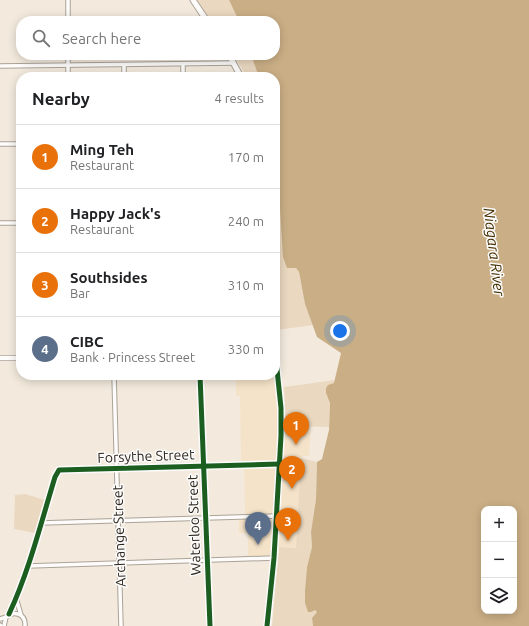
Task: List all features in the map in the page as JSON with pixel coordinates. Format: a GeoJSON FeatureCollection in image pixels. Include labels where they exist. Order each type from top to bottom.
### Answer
{"type":"FeatureCollection","features":[{"type":"Feature","properties":{"kind":"main road"},"geometry":{"type":"LineString","coordinates":[[193,0],[204,16]]}},
{"type":"Feature","properties":{"kind":"main road"},"geometry":{"type":"LineString","coordinates":[[232,60],[238,72]]}},
{"type":"Feature","properties":{"kind":"main road"},"geometry":{"type":"LineString","coordinates":[[267,626],[277,516],[281,408],[278,380]]}},
{"type":"Feature","properties":{"kind":"street"},"geometry":{"type":"LineString","coordinates":[[68,0],[68,16]]}},
{"type":"Feature","properties":{"kind":"street"},"geometry":{"type":"LineString","coordinates":[[68,60],[68,72]]}},
{"type":"Feature","properties":{"kind":"street"},"geometry":{"type":"LineString","coordinates":[[0,66],[234,63]]}},
{"type":"Feature","properties":{"kind":"street"},"geometry":{"type":"LineString","coordinates":[[183,64],[183,72]]}},
{"type":"Feature","properties":{"kind":"street"},"geometry":{"type":"LineString","coordinates":[[124,65],[124,72]]}},
{"type":"Feature","properties":{"kind":"street"},"geometry":{"type":"LineString","coordinates":[[0,144],[16,144]]}},
{"type":"Feature","properties":{"kind":"street"},"geometry":{"type":"LineString","coordinates":[[0,223],[16,223]]}},
{"type":"Feature","properties":{"kind":"street"},"geometry":{"type":"LineString","coordinates":[[0,358],[16,358]]}},
{"type":"Feature","properties":{"kind":"street","name":"Archange Street"},"geometry":{"type":"LineString","coordinates":[[114,380],[121,626]]}},
{"type":"Feature","properties":{"kind":"street","name":"Waterloo Street"},"geometry":{"type":"LineString","coordinates":[[200,380],[210,626]]}},
{"type":"Feature","properties":{"kind":"street","name":"Forsythe Street"},"geometry":{"type":"LineString","coordinates":[[41,523],[55,477],[59,470],[279,464]]}},
{"type":"Feature","properties":{"kind":"street"},"geometry":{"type":"LineString","coordinates":[[2,626],[16,598],[28,566],[41,523],[277,516]]}},
{"type":"Feature","properties":{"kind":"street"},"geometry":{"type":"LineString","coordinates":[[28,566],[274,558]]}},
{"type":"Feature","properties":{"kind":"street"},"geometry":{"type":"LineString","coordinates":[[16,598],[20,615],[23,617],[26,626]]}},
{"type":"Feature","properties":{"kind":"street"},"geometry":{"type":"LineString","coordinates":[[0,619],[17,613],[20,615]]}},
{"type":"Feature","properties":{"kind":"shaded area"},"geometry":{"type":"Polygon","coordinates":[[[197,0],[229,0],[237,16],[208,16],[197,0]]]}},
{"type":"Feature","properties":{"kind":"shaded area"},"geometry":{"type":"Polygon","coordinates":[[[236,60],[253,60],[257,72],[244,72],[236,60]]]}},
{"type":"Feature","properties":{"kind":"shaded area"},"geometry":{"type":"Polygon","coordinates":[[[280,209],[296,268],[299,272],[305,304],[314,325],[280,329],[280,209]]]}},
{"type":"Feature","properties":{"kind":"shaded area"},"geometry":{"type":"Polygon","coordinates":[[[236,380],[277,380],[281,425],[311,427],[309,456],[302,456],[296,548],[275,546],[274,558],[248,559],[248,533],[239,533],[239,517],[245,517],[244,462],[241,461],[240,396],[236,396],[236,380]]]}},
{"type":"Feature","properties":{"kind":"shaded area"},"geometry":{"type":"Polygon","coordinates":[[[335,380],[326,393],[330,402],[329,427],[286,426],[284,387],[335,380]]]}},
{"type":"Feature","properties":{"kind":"shaded area"},"geometry":{"type":"Polygon","coordinates":[[[301,458],[317,462],[316,499],[311,532],[312,547],[307,567],[305,590],[317,612],[312,618],[313,626],[272,626],[279,547],[296,548],[301,458]]]}},
{"type":"Feature","properties":{"kind":"shaded area"},"geometry":{"type":"Polygon","coordinates":[[[25,494],[45,500],[35,533],[14,529],[15,495],[25,494]]]}},
{"type":"Feature","properties":{"kind":"water","name":"Niagara River"},"geometry":{"type":"Polygon","coordinates":[[[229,0],[529,0],[529,626],[313,626],[312,618],[317,612],[315,610],[308,612],[305,603],[305,590],[307,567],[312,547],[311,532],[316,499],[317,462],[322,459],[329,430],[330,403],[326,393],[326,388],[328,385],[334,383],[341,353],[317,337],[305,304],[299,272],[296,268],[287,268],[283,257],[280,209],[280,72],[257,72],[253,60],[280,60],[280,16],[237,16],[229,0]]]}},
{"type":"Feature","properties":{"kind":"cycle path"},"geometry":{"type":"LineString","coordinates":[[200,380],[210,626]]}},
{"type":"Feature","properties":{"kind":"cycle path"},"geometry":{"type":"LineString","coordinates":[[267,626],[274,558],[281,436],[281,408],[278,380]]}},
{"type":"Feature","properties":{"kind":"cycle path"},"geometry":{"type":"LineString","coordinates":[[9,614],[29,564],[55,477],[59,470],[279,464]]}},
{"type":"Feature","properties":{"kind":"place","name":"Ming Teh"},"geometry":{"type":"Point","coordinates":[296,445]}},
{"type":"Feature","properties":{"kind":"place","name":"Happy Jack's"},"geometry":{"type":"Point","coordinates":[292,489]}},
{"type":"Feature","properties":{"kind":"place","name":"Southsides"},"geometry":{"type":"Point","coordinates":[288,541]}},
{"type":"Feature","properties":{"kind":"place","name":"CIBC"},"geometry":{"type":"Point","coordinates":[258,545]}}]}
